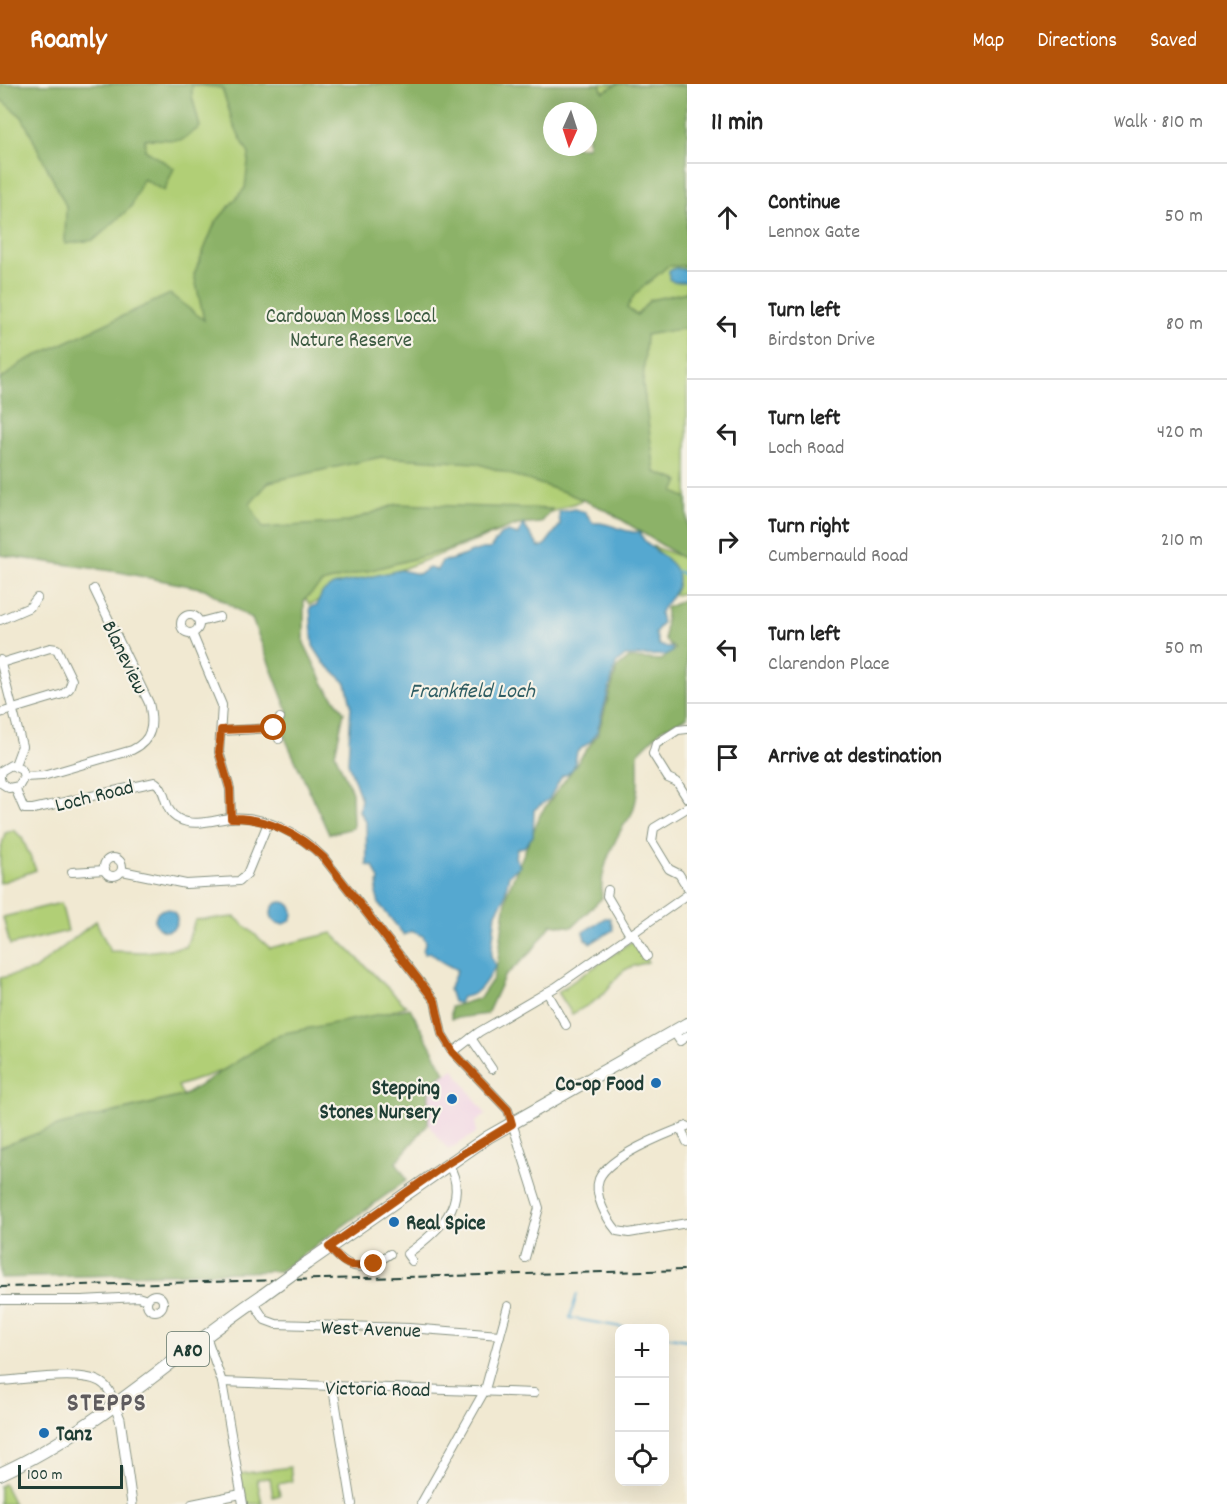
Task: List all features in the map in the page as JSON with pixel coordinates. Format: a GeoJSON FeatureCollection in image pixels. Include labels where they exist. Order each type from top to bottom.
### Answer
{"type":"FeatureCollection","features":[{"type":"Feature","properties":{"kind":"main road","name":"A80"},"geometry":{"type":"LineString","coordinates":[[0,1474],[76,1432],[448,1163],[687,1024]]}},
{"type":"Feature","properties":{"kind":"street","name":"Blaneview"},"geometry":{"type":"LineString","coordinates":[[24,777],[43,776],[132,750],[144,744],[150,735],[152,718],[149,703],[139,678],[117,641],[94,589]]}},
{"type":"Feature","properties":{"kind":"street"},"geometry":{"type":"LineString","coordinates":[[0,620],[30,607],[38,598]]}},
{"type":"Feature","properties":{"kind":"street"},"geometry":{"type":"LineString","coordinates":[[191,614],[200,622],[199,628],[192,633],[186,632],[182,627],[183,618],[191,614]]}},
{"type":"Feature","properties":{"kind":"street"},"geometry":{"type":"LineString","coordinates":[[200,622],[219,617]]}},
{"type":"Feature","properties":{"kind":"street"},"geometry":{"type":"LineString","coordinates":[[192,633],[222,705],[219,752],[230,789],[231,818]]}},
{"type":"Feature","properties":{"kind":"street"},"geometry":{"type":"LineString","coordinates":[[0,712],[13,709],[63,694],[69,689],[72,680],[57,649],[50,648],[0,659],[13,709],[22,746],[15,765]]}},
{"type":"Feature","properties":{"kind":"street"},"geometry":{"type":"LineString","coordinates":[[274,728],[280,718]]}},
{"type":"Feature","properties":{"kind":"street"},"geometry":{"type":"LineString","coordinates":[[221,730],[274,728]]}},
{"type":"Feature","properties":{"kind":"street"},"geometry":{"type":"LineString","coordinates":[[274,728],[279,739]]}},
{"type":"Feature","properties":{"kind":"street"},"geometry":{"type":"LineString","coordinates":[[687,729],[678,730],[656,744],[653,754],[669,778],[677,782],[687,798]]}},
{"type":"Feature","properties":{"kind":"street"},"geometry":{"type":"LineString","coordinates":[[15,765],[22,770],[24,777],[15,788],[5,787],[0,777],[6,766],[15,765]]}},
{"type":"Feature","properties":{"kind":"street","name":"Loch Road"},"geometry":{"type":"LineString","coordinates":[[15,788],[24,809],[33,809],[155,782],[160,785],[171,813],[180,820],[199,822],[250,818],[268,823],[308,842],[324,858],[435,1001],[442,1034],[453,1052],[508,1110],[539,1208],[525,1258]]}},
{"type":"Feature","properties":{"kind":"street"},"geometry":{"type":"LineString","coordinates":[[687,808],[654,828],[652,841],[669,870],[679,874],[687,887]]}},
{"type":"Feature","properties":{"kind":"street"},"geometry":{"type":"LineString","coordinates":[[72,872],[105,870],[114,876],[122,871],[186,884],[239,881],[247,874],[268,823]]}},
{"type":"Feature","properties":{"kind":"street"},"geometry":{"type":"LineString","coordinates":[[105,870],[106,862],[114,858],[121,863],[122,871]]}},
{"type":"Feature","properties":{"kind":"street"},"geometry":{"type":"LineString","coordinates":[[608,890],[607,896],[647,956]]}},
{"type":"Feature","properties":{"kind":"street"},"geometry":{"type":"LineString","coordinates":[[453,1052],[471,1038],[547,992],[687,895]]}},
{"type":"Feature","properties":{"kind":"street"},"geometry":{"type":"LineString","coordinates":[[547,992],[566,1026]]}},
{"type":"Feature","properties":{"kind":"street"},"geometry":{"type":"LineString","coordinates":[[674,1032],[680,1041],[687,1036]]}},
{"type":"Feature","properties":{"kind":"street"},"geometry":{"type":"LineString","coordinates":[[471,1038],[492,1069]]}},
{"type":"Feature","properties":{"kind":"street"},"geometry":{"type":"LineString","coordinates":[[687,1143],[684,1127],[631,1152],[607,1167],[599,1180],[598,1191],[608,1220],[617,1231],[629,1233],[687,1223]]}},
{"type":"Feature","properties":{"kind":"street"},"geometry":{"type":"LineString","coordinates":[[412,1261],[407,1254],[436,1234],[448,1218],[455,1185],[448,1163]]}},
{"type":"Feature","properties":{"kind":"street"},"geometry":{"type":"LineString","coordinates":[[329,1247],[344,1264],[352,1267],[374,1264],[390,1254]]}},
{"type":"Feature","properties":{"kind":"street"},"geometry":{"type":"LineString","coordinates":[[0,1300],[138,1297],[147,1300]]}},
{"type":"Feature","properties":{"kind":"street","name":"West Avenue"},"geometry":{"type":"LineString","coordinates":[[258,1299],[265,1320],[276,1324],[409,1328],[500,1335]]}},
{"type":"Feature","properties":{"kind":"street"},"geometry":{"type":"LineString","coordinates":[[421,1504],[485,1390],[508,1306]]}},
{"type":"Feature","properties":{"kind":"street"},"geometry":{"type":"LineString","coordinates":[[206,1336],[222,1382],[243,1504]]}},
{"type":"Feature","properties":{"kind":"street"},"geometry":{"type":"LineString","coordinates":[[0,1381],[84,1376],[102,1382],[111,1393],[120,1419],[132,1504]]}},
{"type":"Feature","properties":{"kind":"street","name":"Victoria Road"},"geometry":{"type":"LineString","coordinates":[[222,1382],[333,1388],[534,1393]]}},
{"type":"Feature","properties":{"kind":"street"},"geometry":{"type":"LineString","coordinates":[[333,1388],[352,1504]]}},
{"type":"Feature","properties":{"kind":"street"},"geometry":{"type":"LineString","coordinates":[[192,1504],[241,1494]]}},
{"type":"Feature","properties":{"kind":"shaded area","name":"Stepping Stones Nursery"},"geometry":{"type":"Polygon","coordinates":[[[454,1069],[486,1115],[476,1122],[476,1133],[448,1150],[428,1124],[429,1084],[454,1069]]]}},
{"type":"Feature","properties":{"kind":"green space","name":"Cardowan Moss Local Nature Reserve"},"geometry":{"type":"Polygon","coordinates":[[[0,84],[687,84],[687,541],[641,478],[310,604],[269,557],[0,541],[0,84]]]}},
{"type":"Feature","properties":{"kind":"green space","name":"Cardowan Moss Local Nature Reserve"},"geometry":{"type":"Polygon","coordinates":[[[0,84],[600,84],[603,92],[617,84],[687,86],[687,266],[668,266],[635,294],[627,308],[637,315],[650,300],[687,292],[687,328],[646,335],[643,385],[655,472],[679,481],[674,492],[687,498],[687,561],[606,510],[567,493],[476,463],[381,457],[269,482],[250,504],[263,528],[347,522],[397,504],[552,509],[541,523],[516,525],[443,551],[322,583],[304,600],[304,643],[325,686],[344,712],[335,754],[352,792],[353,828],[329,834],[285,738],[288,712],[252,619],[205,589],[119,572],[0,555],[0,380],[23,362],[170,294],[204,320],[194,274],[215,223],[245,188],[249,154],[234,126],[222,88],[192,85],[192,96],[200,127],[182,140],[145,139],[145,150],[174,168],[164,191],[143,179],[131,207],[94,240],[65,244],[66,206],[22,117],[0,99],[0,84]]]}},
{"type":"Feature","properties":{"kind":"green space"},"geometry":{"type":"Polygon","coordinates":[[[652,546],[687,559],[687,592],[671,596],[677,587],[658,551],[652,546]]]}},
{"type":"Feature","properties":{"kind":"green space"},"geometry":{"type":"Polygon","coordinates":[[[687,598],[687,717],[662,729],[638,753],[635,806],[606,862],[602,880],[602,898],[572,927],[552,924],[531,952],[504,977],[487,1014],[451,1019],[451,1007],[480,998],[493,979],[498,960],[507,893],[541,813],[598,734],[617,668],[629,658],[661,660],[675,649],[665,640],[666,608],[687,598]]]}},
{"type":"Feature","properties":{"kind":"green space"},"geometry":{"type":"Polygon","coordinates":[[[14,830],[22,838],[36,870],[0,883],[0,852],[5,833],[14,830]]]}},
{"type":"Feature","properties":{"kind":"green space"},"geometry":{"type":"Polygon","coordinates":[[[61,903],[68,931],[10,945],[3,917],[61,903]]]}},
{"type":"Feature","properties":{"kind":"green space"},"geometry":{"type":"Polygon","coordinates":[[[235,917],[270,948],[332,933],[406,1006],[178,1086],[183,1096],[115,1112],[0,1182],[0,978],[34,970],[96,921],[110,951],[145,952],[186,947],[195,920],[235,917]]]}},
{"type":"Feature","properties":{"kind":"green space"},"geometry":{"type":"Polygon","coordinates":[[[635,939],[648,962],[623,971],[600,997],[572,1014],[558,992],[564,988],[566,990],[565,987],[618,951],[619,953],[619,950],[635,939]]]}},
{"type":"Feature","properties":{"kind":"green space"},"geometry":{"type":"Polygon","coordinates":[[[410,1008],[445,1073],[429,1084],[428,1124],[396,1162],[407,1180],[280,1271],[0,1278],[0,1147],[60,1125],[183,1096],[280,1034],[410,1008]]]}},
{"type":"Feature","properties":{"kind":"green space"},"geometry":{"type":"Polygon","coordinates":[[[290,1467],[292,1481],[278,1484],[280,1495],[273,1497],[270,1478],[257,1479],[262,1504],[248,1504],[239,1474],[290,1467]]]}},
{"type":"Feature","properties":{"kind":"green space"},"geometry":{"type":"Polygon","coordinates":[[[4,1484],[14,1504],[0,1504],[0,1486],[4,1484]]]}},
{"type":"Feature","properties":{"kind":"water"},"geometry":{"type":"Polygon","coordinates":[[[676,268],[687,270],[687,282],[674,282],[669,279],[669,271],[676,268]]]}},
{"type":"Feature","properties":{"kind":"water","name":"Frankfield Loch"},"geometry":{"type":"Polygon","coordinates":[[[574,509],[585,512],[593,523],[640,532],[650,546],[676,570],[678,579],[676,589],[660,613],[662,623],[655,633],[659,645],[672,648],[672,652],[667,655],[625,656],[616,664],[597,732],[591,741],[577,752],[573,767],[569,773],[562,776],[549,799],[534,810],[533,836],[524,847],[517,848],[515,857],[520,866],[509,875],[504,899],[496,913],[491,956],[496,966],[474,994],[462,997],[459,1003],[453,1002],[449,989],[457,970],[430,952],[425,954],[423,950],[426,942],[423,936],[411,931],[404,935],[379,904],[376,893],[379,880],[373,866],[367,865],[366,822],[359,811],[361,799],[348,763],[351,704],[346,683],[324,663],[313,646],[310,607],[317,605],[322,593],[333,585],[400,570],[419,574],[429,568],[437,570],[442,561],[455,559],[478,550],[490,549],[500,535],[508,532],[518,535],[523,524],[539,547],[544,546],[560,525],[559,512],[574,509]]]}},
{"type":"Feature","properties":{"kind":"water"},"geometry":{"type":"Polygon","coordinates":[[[282,902],[290,905],[293,913],[290,921],[282,924],[274,921],[271,913],[274,905],[282,902]]]}},
{"type":"Feature","properties":{"kind":"water"},"geometry":{"type":"Polygon","coordinates":[[[166,909],[174,912],[177,920],[174,928],[166,931],[158,928],[155,920],[158,912],[166,909]]]}},
{"type":"Feature","properties":{"kind":"water"},"geometry":{"type":"Polygon","coordinates":[[[605,918],[610,918],[613,930],[591,943],[585,939],[583,932],[605,918]]]}},
{"type":"Feature","properties":{"kind":"waterway"},"geometry":{"type":"LineString","coordinates":[[677,571],[687,576]]}},
{"type":"Feature","properties":{"kind":"waterway"},"geometry":{"type":"LineString","coordinates":[[577,1294],[570,1318],[615,1326]]}},
{"type":"Feature","properties":{"kind":"waterway"},"geometry":{"type":"LineString","coordinates":[[669,1337],[687,1340]]}},
{"type":"Feature","properties":{"kind":"railway"},"geometry":{"type":"LineString","coordinates":[[0,1287],[687,1270]]}},
{"type":"Feature","properties":{"kind":"place","name":"Co-op Food"},"geometry":{"type":"Point","coordinates":[656,1083]}},
{"type":"Feature","properties":{"kind":"place","name":"Stepping Stones Nursery"},"geometry":{"type":"Point","coordinates":[452,1099]}},
{"type":"Feature","properties":{"kind":"place","name":"Real Spice"},"geometry":{"type":"Point","coordinates":[394,1222]}},
{"type":"Feature","properties":{"kind":"place","name":"Tanz"},"geometry":{"type":"Point","coordinates":[44,1433]}},
{"type":"Feature","properties":{"kind":"district","name":"STEPPS"},"geometry":{"type":"Point","coordinates":[107,1401]}},
{"type":"Feature","properties":{"kind":"route"},"geometry":{"type":"LineString","coordinates":[[274,728],[221,730],[219,752],[230,789],[231,818],[250,818],[268,823],[308,842],[324,858],[401,961],[435,1001],[442,1034],[453,1052],[508,1110],[512,1124],[448,1163],[329,1247],[344,1264],[352,1267],[374,1264]]}}]}
